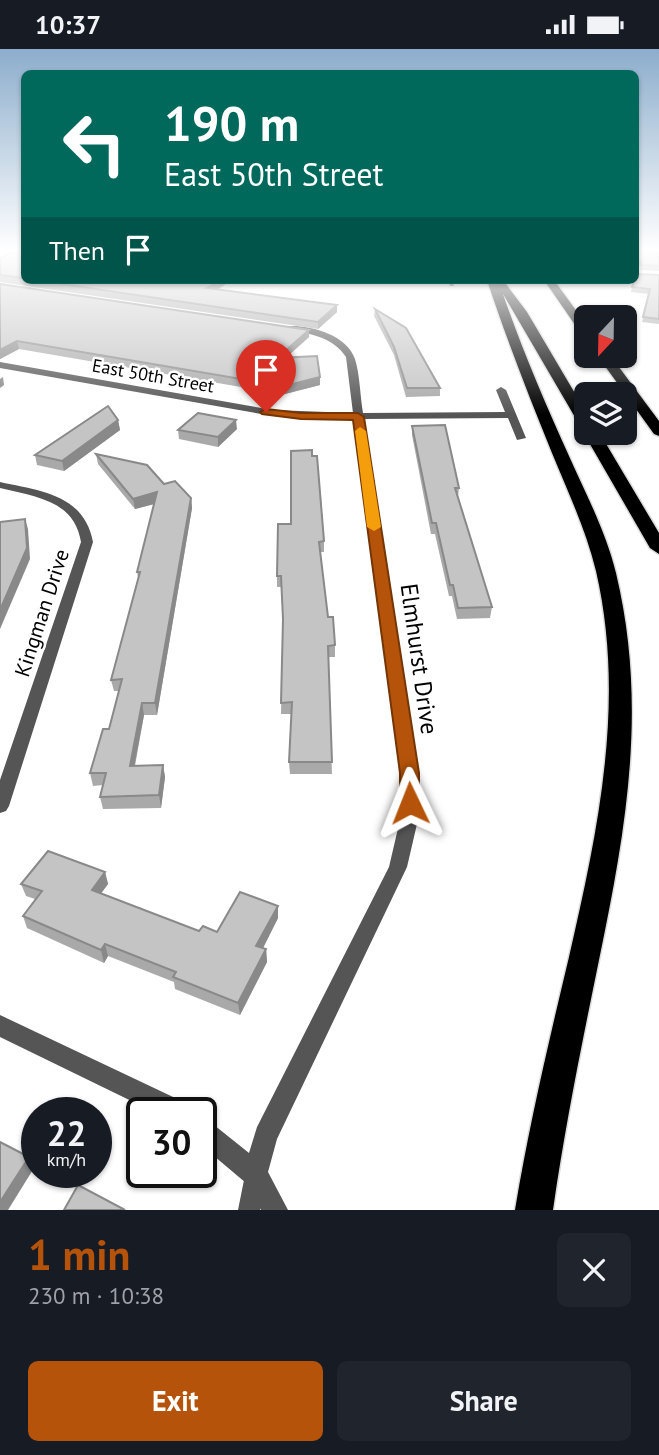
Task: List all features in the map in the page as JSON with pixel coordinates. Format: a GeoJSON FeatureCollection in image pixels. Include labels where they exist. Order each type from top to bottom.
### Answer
{"type":"FeatureCollection","features":[{"type":"Feature","properties":{"kind":"highway"},"geometry":{"type":"LineString","coordinates":[[501,306],[513,341],[594,532],[612,601],[620,658],[622,724],[614,811],[544,1139],[534,1210]]}},
{"type":"Feature","properties":{"kind":"highway"},"geometry":{"type":"LineString","coordinates":[[517,306],[574,403]]}},
{"type":"Feature","properties":{"kind":"highway"},"geometry":{"type":"LineString","coordinates":[[612,368],[659,432]]}},
{"type":"Feature","properties":{"kind":"highway"},"geometry":{"type":"LineString","coordinates":[[599,445],[659,548]]}},
{"type":"Feature","properties":{"kind":"street","name":"Elmhurst Drive"},"geometry":{"type":"LineString","coordinates":[[255,1174],[266,1136],[398,867],[408,824],[409,773],[350,357],[344,347],[316,333],[276,326]]}},
{"type":"Feature","properties":{"kind":"street","name":"East 50th Street"},"geometry":{"type":"LineString","coordinates":[[0,365],[272,414],[358,417],[512,415]]}},
{"type":"Feature","properties":{"kind":"street"},"geometry":{"type":"LineString","coordinates":[[501,390],[521,438]]}},
{"type":"Feature","properties":{"kind":"street","name":"Kingman Drive"},"geometry":{"type":"LineString","coordinates":[[0,485],[54,500],[77,515],[88,534],[0,806]]}},
{"type":"Feature","properties":{"kind":"street"},"geometry":{"type":"LineString","coordinates":[[0,1026],[149,1097]]}},
{"type":"Feature","properties":{"kind":"street"},"geometry":{"type":"LineString","coordinates":[[217,1142],[255,1174],[275,1210]]}},
{"type":"Feature","properties":{"kind":"lane","name":"Elmhurst Drive"},"geometry":{"type":"LineString","coordinates":[[249,1210],[255,1174]]}},
{"type":"Feature","properties":{"kind":"building"},"geometry":{"type":"Polygon","coordinates":[[[0,306],[149,306],[309,330],[277,358],[317,356],[320,377],[277,388],[252,369],[241,379],[17,341],[0,350],[0,306]]]}},
{"type":"Feature","properties":{"kind":"building"},"geometry":{"type":"Polygon","coordinates":[[[211,306],[336,306],[318,322],[211,306]]]}},
{"type":"Feature","properties":{"kind":"building"},"geometry":{"type":"Polygon","coordinates":[[[646,306],[659,306],[659,319],[643,317],[646,306]]]}},
{"type":"Feature","properties":{"kind":"building"},"geometry":{"type":"Polygon","coordinates":[[[375,309],[406,328],[440,388],[407,388],[394,347],[375,309]]]}},
{"type":"Feature","properties":{"kind":"building"},"geometry":{"type":"Polygon","coordinates":[[[108,406],[118,420],[62,461],[35,455],[108,406]]]}},
{"type":"Feature","properties":{"kind":"building"},"geometry":{"type":"Polygon","coordinates":[[[198,413],[236,420],[218,437],[178,430],[198,413]]]}},
{"type":"Feature","properties":{"kind":"building"},"geometry":{"type":"Polygon","coordinates":[[[445,425],[459,488],[455,488],[492,607],[458,608],[436,523],[432,523],[412,426],[445,425]]]}},
{"type":"Feature","properties":{"kind":"building"},"geometry":{"type":"Polygon","coordinates":[[[312,450],[312,456],[317,456],[324,541],[319,542],[328,617],[333,617],[335,645],[328,646],[332,762],[289,762],[292,702],[281,703],[283,619],[281,576],[277,576],[278,524],[291,524],[291,451],[312,450]]]}},
{"type":"Feature","properties":{"kind":"building"},"geometry":{"type":"Polygon","coordinates":[[[96,454],[147,465],[164,484],[175,481],[191,498],[155,703],[142,703],[130,766],[163,765],[159,795],[100,797],[106,773],[90,773],[103,729],[109,729],[122,679],[111,680],[140,572],[137,572],[157,492],[133,499],[96,454]]]}},
{"type":"Feature","properties":{"kind":"building"},"geometry":{"type":"Polygon","coordinates":[[[25,519],[27,548],[0,610],[0,522],[25,519]]]}},
{"type":"Feature","properties":{"kind":"building"},"geometry":{"type":"Polygon","coordinates":[[[48,851],[105,872],[92,890],[199,931],[203,926],[217,932],[240,892],[278,906],[256,946],[266,949],[238,1003],[173,977],[176,972],[105,944],[101,950],[23,916],[42,891],[21,884],[48,851]]]}},
{"type":"Feature","properties":{"kind":"building"},"geometry":{"type":"Polygon","coordinates":[[[0,1142],[21,1153],[21,1169],[0,1202],[0,1142]]]}},
{"type":"Feature","properties":{"kind":"building"},"geometry":{"type":"Polygon","coordinates":[[[76,1188],[84,1188],[125,1210],[64,1210],[76,1188]]]}},
{"type":"Feature","properties":{"kind":"slow traffic"},"geometry":{"type":"LineString","coordinates":[[360,431],[374,527]]}},
{"type":"Feature","properties":{"kind":"route"},"geometry":{"type":"LineString","coordinates":[[266,412],[358,417],[409,773],[410,803]]}}]}
